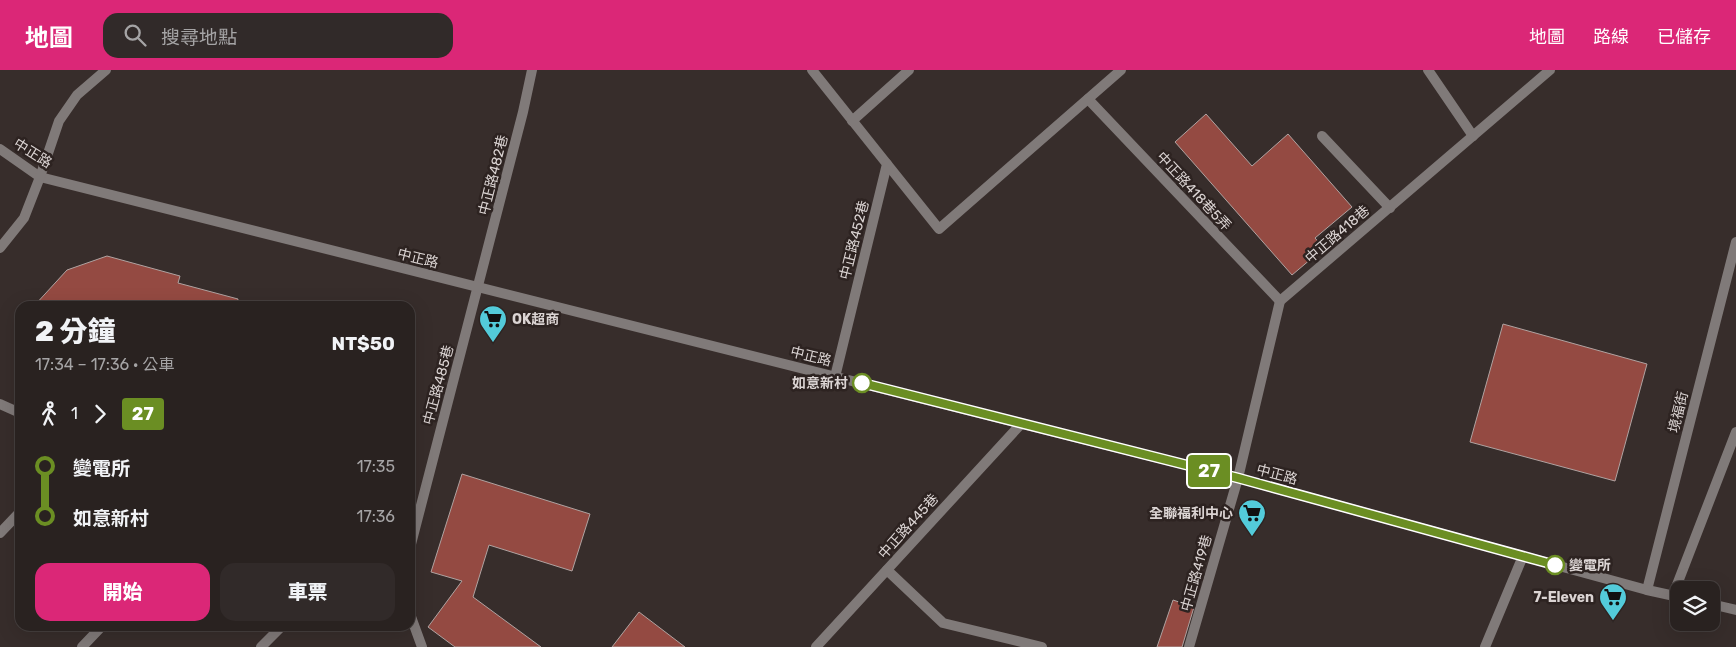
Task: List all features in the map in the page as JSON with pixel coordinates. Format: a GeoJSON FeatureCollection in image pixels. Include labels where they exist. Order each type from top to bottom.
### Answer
{"type":"FeatureCollection","features":[{"type":"Feature","properties":{"kind":"street"},"geometry":{"type":"LineString","coordinates":[[0,248],[24,218],[59,121],[77,95],[106,70]]}},
{"type":"Feature","properties":{"kind":"street","name":"中正路482巷"},"geometry":{"type":"LineString","coordinates":[[478,287],[532,70]]}},
{"type":"Feature","properties":{"kind":"street"},"geometry":{"type":"LineString","coordinates":[[812,70],[939,229],[1121,70]]}},
{"type":"Feature","properties":{"kind":"street"},"geometry":{"type":"LineString","coordinates":[[852,120],[909,70]]}},
{"type":"Feature","properties":{"kind":"street"},"geometry":{"type":"LineString","coordinates":[[1428,70],[1473,136]]}},
{"type":"Feature","properties":{"kind":"street","name":"中正路418巷"},"geometry":{"type":"LineString","coordinates":[[1280,302],[1550,70]]}},
{"type":"Feature","properties":{"kind":"street","name":"中正路418巷5弄"},"geometry":{"type":"LineString","coordinates":[[1088,98],[1280,302]]}},
{"type":"Feature","properties":{"kind":"street"},"geometry":{"type":"LineString","coordinates":[[1322,136],[1390,208]]}},
{"type":"Feature","properties":{"kind":"street","name":"中正路"},"geometry":{"type":"LineString","coordinates":[[0,149],[40,177],[1238,478],[1670,595]]}},
{"type":"Feature","properties":{"kind":"street","name":"中正路452巷"},"geometry":{"type":"LineString","coordinates":[[835,377],[887,164]]}},
{"type":"Feature","properties":{"kind":"street","name":"境福街"},"geometry":{"type":"LineString","coordinates":[[1647,590],[1736,242]]}},
{"type":"Feature","properties":{"kind":"street","name":"中正路485巷"},"geometry":{"type":"LineString","coordinates":[[415,529],[478,287]]}},
{"type":"Feature","properties":{"kind":"street"},"geometry":{"type":"LineString","coordinates":[[1238,478],[1280,302]]}},
{"type":"Feature","properties":{"kind":"street"},"geometry":{"type":"LineString","coordinates":[[0,404],[15,411]]}},
{"type":"Feature","properties":{"kind":"street","name":"中正路445巷"},"geometry":{"type":"LineString","coordinates":[[816,647],[1021,424]]}},
{"type":"Feature","properties":{"kind":"street"},"geometry":{"type":"LineString","coordinates":[[1681,581],[1736,432]]}},
{"type":"Feature","properties":{"kind":"street","name":"中正路419巷"},"geometry":{"type":"LineString","coordinates":[[1189,647],[1238,478]]}},
{"type":"Feature","properties":{"kind":"street"},"geometry":{"type":"LineString","coordinates":[[0,533],[15,517]]}},
{"type":"Feature","properties":{"kind":"street"},"geometry":{"type":"LineString","coordinates":[[1485,647],[1522,556]]}},
{"type":"Feature","properties":{"kind":"street"},"geometry":{"type":"LineString","coordinates":[[887,570],[943,623],[1042,647]]}},
{"type":"Feature","properties":{"kind":"street"},"geometry":{"type":"LineString","coordinates":[[1720,606],[1736,610]]}},
{"type":"Feature","properties":{"kind":"street"},"geometry":{"type":"LineString","coordinates":[[415,628],[422,647]]}},
{"type":"Feature","properties":{"kind":"street"},"geometry":{"type":"LineString","coordinates":[[82,647],[97,631]]}},
{"type":"Feature","properties":{"kind":"street"},"geometry":{"type":"LineString","coordinates":[[261,647],[277,631]]}},
{"type":"Feature","properties":{"kind":"building"},"geometry":{"type":"Polygon","coordinates":[[[1206,114],[1252,166],[1288,134],[1352,207],[1315,238],[1324,248],[1292,275],[1175,142],[1206,114]]]}},
{"type":"Feature","properties":{"kind":"building"},"geometry":{"type":"Polygon","coordinates":[[[107,256],[180,276],[178,283],[238,299],[238,301],[39,301],[67,270],[107,256]]]}},
{"type":"Feature","properties":{"kind":"building"},"geometry":{"type":"Polygon","coordinates":[[[1503,324],[1647,364],[1615,481],[1470,442],[1503,324]]]}},
{"type":"Feature","properties":{"kind":"building"},"geometry":{"type":"Polygon","coordinates":[[[462,474],[590,514],[572,571],[489,545],[473,597],[541,647],[455,647],[428,627],[462,581],[431,572],[462,474]]]}},
{"type":"Feature","properties":{"kind":"building"},"geometry":{"type":"Polygon","coordinates":[[[1173,600],[1194,607],[1182,647],[1157,647],[1173,600]]]}},
{"type":"Feature","properties":{"kind":"building"},"geometry":{"type":"Polygon","coordinates":[[[639,612],[685,647],[612,647],[639,612]]]}},
{"type":"Feature","properties":{"kind":"bus line","name":"27"},"geometry":{"type":"LineString","coordinates":[[862,383],[1238,478],[1555,565]]}},
{"type":"Feature","properties":{"kind":"place","name":"OK超商"},"geometry":{"type":"Point","coordinates":[493,343]}},
{"type":"Feature","properties":{"kind":"place","name":"如意新村"},"geometry":{"type":"Point","coordinates":[862,383]}},
{"type":"Feature","properties":{"kind":"place","name":"全聯福利中心"},"geometry":{"type":"Point","coordinates":[1252,537]}},
{"type":"Feature","properties":{"kind":"place","name":"變電所"},"geometry":{"type":"Point","coordinates":[1555,565]}},
{"type":"Feature","properties":{"kind":"place","name":"7-Eleven"},"geometry":{"type":"Point","coordinates":[1613,621]}}]}
